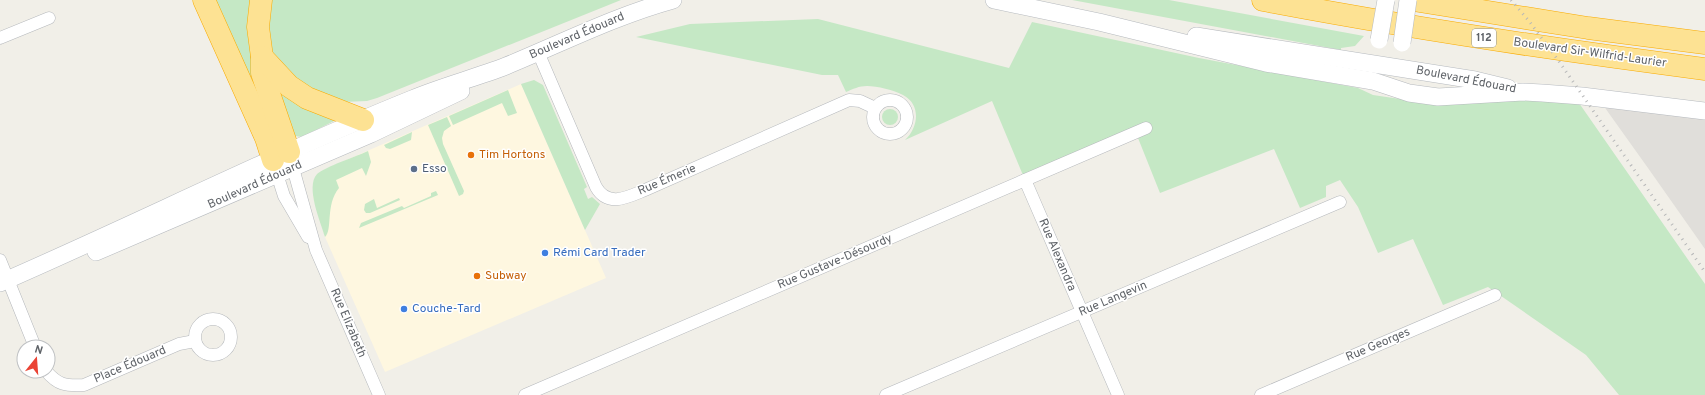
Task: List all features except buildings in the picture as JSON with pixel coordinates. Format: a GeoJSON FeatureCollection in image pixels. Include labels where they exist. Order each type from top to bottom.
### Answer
{"type":"FeatureCollection","features":[{"type":"Feature","properties":{"kind":"highway"},"geometry":{"type":"LineString","coordinates":[[204,0],[266,138],[283,164]]}},
{"type":"Feature","properties":{"kind":"highway"},"geometry":{"type":"LineString","coordinates":[[261,0],[258,26],[262,57],[262,73],[283,164]]}},
{"type":"Feature","properties":{"kind":"highway","name":"Boulevard Sir-Wilfrid-Laurier"},"geometry":{"type":"LineString","coordinates":[[1263,0],[1346,16],[1503,41],[1705,69]]}},
{"type":"Feature","properties":{"kind":"highway","name":"Boulevard Sir-Wilfrid-Laurier"},"geometry":{"type":"LineString","coordinates":[[1413,0],[1594,29],[1705,43]]}},
{"type":"Feature","properties":{"kind":"highway"},"geometry":{"type":"LineString","coordinates":[[262,57],[290,86],[307,98],[363,120]]}},
{"type":"Feature","properties":{"kind":"street","name":"Boulevard Édouard"},"geometry":{"type":"LineString","coordinates":[[283,164],[363,120],[414,98],[505,66],[609,21],[673,0]]}},
{"type":"Feature","properties":{"kind":"street","name":"Boulevard Édouard"},"geometry":{"type":"LineString","coordinates":[[994,0],[1099,22],[1266,63],[1372,81],[1409,93],[1438,97],[1523,92]]}},
{"type":"Feature","properties":{"kind":"street"},"geometry":{"type":"LineString","coordinates":[[1372,81],[1386,0]]}},
{"type":"Feature","properties":{"kind":"street"},"geometry":{"type":"LineString","coordinates":[[1395,88],[1408,0]]}},
{"type":"Feature","properties":{"kind":"street"},"geometry":{"type":"LineString","coordinates":[[0,38],[49,18]]}},
{"type":"Feature","properties":{"kind":"street","name":"Boulevard Édouard"},"geometry":{"type":"LineString","coordinates":[[1099,22],[1269,46],[1475,80],[1523,92]]}},
{"type":"Feature","properties":{"kind":"street","name":"Rue Émerie"},"geometry":{"type":"LineString","coordinates":[[538,52],[596,187],[603,196],[614,200],[626,198],[645,190],[849,100],[860,101],[875,108]]}},
{"type":"Feature","properties":{"kind":"street","name":"Boulevard Édouard"},"geometry":{"type":"LineString","coordinates":[[5,286],[283,164],[420,112],[505,66]]}},
{"type":"Feature","properties":{"kind":"street"},"geometry":{"type":"LineString","coordinates":[[1523,92],[1582,96],[1705,111]]}},
{"type":"Feature","properties":{"kind":"street","name":"Rue Gustave-Désourdy"},"geometry":{"type":"LineString","coordinates":[[525,395],[1146,128]]}},
{"type":"Feature","properties":{"kind":"street","name":"Rue Elizabeth"},"geometry":{"type":"LineString","coordinates":[[283,164],[284,196],[316,250]]}},
{"type":"Feature","properties":{"kind":"street","name":"Rue Elizabeth"},"geometry":{"type":"LineString","coordinates":[[283,164],[316,250],[379,395]]}},
{"type":"Feature","properties":{"kind":"street","name":"Rue Alexandra"},"geometry":{"type":"LineString","coordinates":[[1025,180],[1118,395]]}},
{"type":"Feature","properties":{"kind":"street","name":"Rue Langevin"},"geometry":{"type":"LineString","coordinates":[[886,395],[1340,202]]}},
{"type":"Feature","properties":{"kind":"street"},"geometry":{"type":"LineString","coordinates":[[0,260],[5,286],[31,339]]}},
{"type":"Feature","properties":{"kind":"street","name":"Rue Georges"},"geometry":{"type":"LineString","coordinates":[[1261,395],[1495,295]]}},
{"type":"Feature","properties":{"kind":"street","name":"Place Édouard"},"geometry":{"type":"LineString","coordinates":[[53,379],[66,386],[84,385],[179,344],[195,341]]}},
{"type":"Feature","properties":{"kind":"shaded area"},"geometry":{"type":"Polygon","coordinates":[[[521,84],[606,278],[385,372],[325,237],[313,196],[317,174],[521,84]]]}},
{"type":"Feature","properties":{"kind":"shaded area"},"geometry":{"type":"Polygon","coordinates":[[[1603,105],[1705,119],[1705,249],[1648,168],[1603,105]]]}},
{"type":"Feature","properties":{"kind":"green space"},"geometry":{"type":"Polygon","coordinates":[[[212,0],[255,0],[258,84],[251,87],[212,0]]]}},
{"type":"Feature","properties":{"kind":"green space"},"geometry":{"type":"Polygon","coordinates":[[[268,0],[621,0],[377,98],[367,101],[343,102],[307,92],[273,54],[269,43],[268,0]]]}},
{"type":"Feature","properties":{"kind":"green space"},"geometry":{"type":"Polygon","coordinates":[[[1072,0],[1169,0],[1364,36],[1355,46],[1341,48],[1341,50],[1072,0]]]}},
{"type":"Feature","properties":{"kind":"green space"},"geometry":{"type":"Polygon","coordinates":[[[818,19],[1009,68],[1032,22],[1199,58],[1358,88],[1373,95],[1434,104],[1494,99],[1579,103],[1705,284],[1705,395],[1619,395],[1586,355],[1488,287],[1443,305],[1413,239],[1378,253],[1358,207],[1340,180],[1326,186],[1326,197],[1300,208],[1274,149],[1160,193],[1136,133],[1025,180],[992,101],[905,140],[913,129],[915,123],[915,110],[909,99],[895,91],[867,86],[859,87],[846,92],[838,75],[822,75],[636,37],[690,24],[818,19]]]}},
{"type":"Feature","properties":{"kind":"green space"},"geometry":{"type":"Polygon","coordinates":[[[272,74],[338,119],[302,137],[295,136],[272,74]]]}},
{"type":"Feature","properties":{"kind":"green space"},"geometry":{"type":"Polygon","coordinates":[[[534,80],[543,85],[587,187],[584,189],[588,199],[592,197],[600,204],[585,230],[521,84],[534,80]]]}},
{"type":"Feature","properties":{"kind":"green space"},"geometry":{"type":"Polygon","coordinates":[[[508,90],[517,113],[508,116],[502,103],[453,125],[449,116],[508,90]]]}},
{"type":"Feature","properties":{"kind":"green space"},"geometry":{"type":"Polygon","coordinates":[[[890,109],[896,111],[898,117],[896,123],[890,125],[884,123],[882,117],[884,111],[890,109]]]}},
{"type":"Feature","properties":{"kind":"green space"},"geometry":{"type":"Polygon","coordinates":[[[447,117],[451,126],[444,131],[442,138],[443,144],[464,191],[463,194],[459,196],[428,125],[447,117]]]}},
{"type":"Feature","properties":{"kind":"green space"},"geometry":{"type":"Polygon","coordinates":[[[412,132],[411,140],[390,149],[386,148],[384,145],[412,132]]]}},
{"type":"Feature","properties":{"kind":"green space"},"geometry":{"type":"Polygon","coordinates":[[[368,151],[371,162],[366,176],[362,168],[336,180],[339,188],[332,202],[329,229],[325,237],[313,196],[314,180],[317,174],[334,165],[368,151]]]}},
{"type":"Feature","properties":{"kind":"green space"},"geometry":{"type":"Polygon","coordinates":[[[436,191],[438,195],[359,228],[361,223],[402,206],[404,208],[431,196],[431,193],[436,191]]]}},
{"type":"Feature","properties":{"kind":"green space"},"geometry":{"type":"Polygon","coordinates":[[[399,198],[400,200],[370,213],[366,213],[364,210],[365,204],[374,199],[377,208],[399,198]]]}},
{"type":"Feature","properties":{"kind":"railway"},"geometry":{"type":"LineString","coordinates":[[1511,0],[1529,21],[1558,60],[1705,272]]}},
{"type":"Feature","properties":{"kind":"place","name":"Tim Hortons"},"geometry":{"type":"Point","coordinates":[471,155]}},
{"type":"Feature","properties":{"kind":"place","name":"Esso"},"geometry":{"type":"Point","coordinates":[414,169]}},
{"type":"Feature","properties":{"kind":"place","name":"Rémi Card Trader"},"geometry":{"type":"Point","coordinates":[545,253]}},
{"type":"Feature","properties":{"kind":"place","name":"Subway"},"geometry":{"type":"Point","coordinates":[477,276]}},
{"type":"Feature","properties":{"kind":"place","name":"Couche-Tard"},"geometry":{"type":"Point","coordinates":[404,309]}}]}
